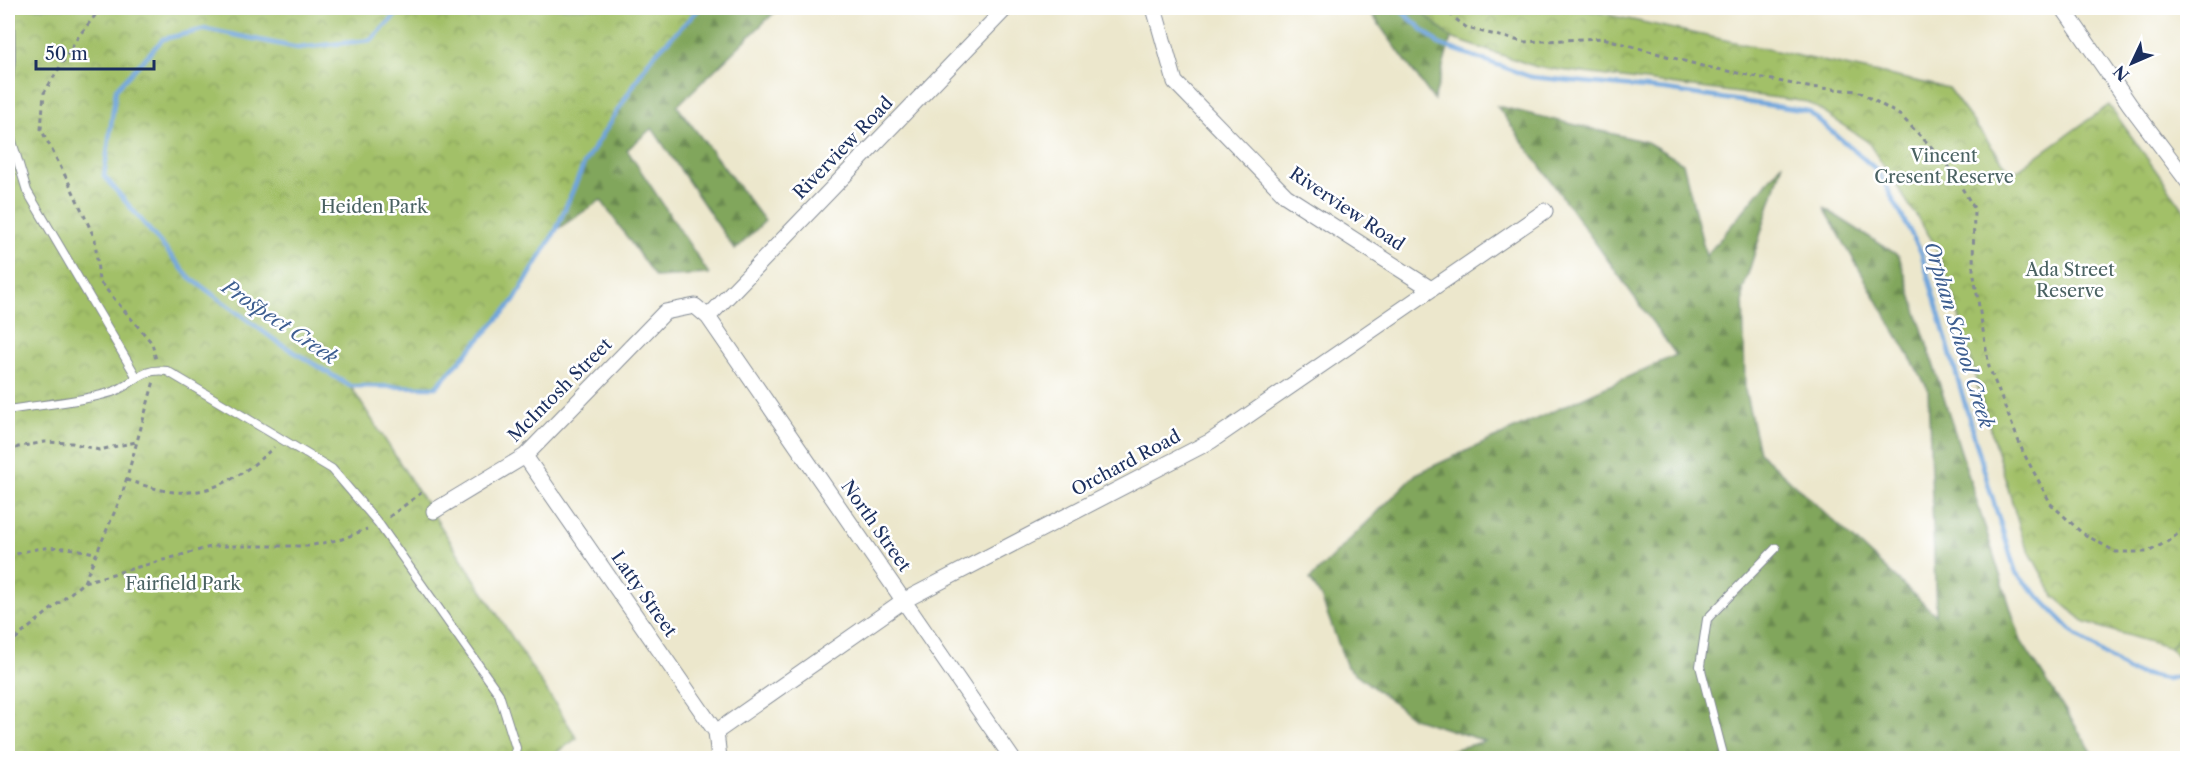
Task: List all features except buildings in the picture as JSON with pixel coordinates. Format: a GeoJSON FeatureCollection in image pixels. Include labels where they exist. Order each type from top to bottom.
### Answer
{"type":"FeatureCollection","features":[{"type":"Feature","properties":{"kind":"street","name":"Riverview Road"},"geometry":{"type":"LineString","coordinates":[[708,316],[1006,8]]}},
{"type":"Feature","properties":{"kind":"street","name":"Riverview Road"},"geometry":{"type":"LineString","coordinates":[[1154,8],[1175,82],[1286,196],[1431,289]]}},
{"type":"Feature","properties":{"kind":"street"},"geometry":{"type":"LineString","coordinates":[[2063,8],[2187,182]]}},
{"type":"Feature","properties":{"kind":"street","name":"Orchard Road"},"geometry":{"type":"LineString","coordinates":[[716,732],[903,601],[1210,441],[1545,211]]}},
{"type":"Feature","properties":{"kind":"street","name":"McIntosh Street"},"geometry":{"type":"LineString","coordinates":[[434,511],[525,456],[664,312],[695,306],[708,316]]}},
{"type":"Feature","properties":{"kind":"street","name":"North Street"},"geometry":{"type":"LineString","coordinates":[[708,316],[1012,759]]}},
{"type":"Feature","properties":{"kind":"street","name":"Latty Street"},"geometry":{"type":"LineString","coordinates":[[525,456],[716,732],[719,759]]}},
{"type":"Feature","properties":{"kind":"lane"},"geometry":{"type":"LineString","coordinates":[[8,92],[11,60],[10,8]]}},
{"type":"Feature","properties":{"kind":"lane"},"geometry":{"type":"LineString","coordinates":[[8,128],[27,191],[136,376]]}},
{"type":"Feature","properties":{"kind":"lane"},"geometry":{"type":"LineString","coordinates":[[8,410],[114,392],[136,376],[156,370],[167,371],[332,469],[380,524],[499,694],[516,748],[514,759]]}},
{"type":"Feature","properties":{"kind":"lane"},"geometry":{"type":"LineString","coordinates":[[1724,759],[1700,666],[1707,619],[1776,548]]}},
{"type":"Feature","properties":{"kind":"path"},"geometry":{"type":"LineString","coordinates":[[84,582],[126,480],[147,411],[156,370],[152,343],[99,281],[98,254],[92,231],[41,129],[44,93],[78,37],[101,8]]}},
{"type":"Feature","properties":{"kind":"path"},"geometry":{"type":"LineString","coordinates":[[1442,8],[1467,28],[1524,42],[1603,38],[1702,66],[1808,87],[1858,91],[1901,116],[1946,162],[1974,208],[1973,270],[1989,367],[2023,452],[2051,504],[2082,533],[2116,552],[2148,552],[2172,539],[2187,524]]}},
{"type":"Feature","properties":{"kind":"path"},"geometry":{"type":"LineString","coordinates":[[126,480],[175,492],[213,489],[249,471],[282,439]]}},
{"type":"Feature","properties":{"kind":"path"},"geometry":{"type":"LineString","coordinates":[[8,453],[18,447],[45,442],[72,443],[99,450],[136,442]]}},
{"type":"Feature","properties":{"kind":"path"},"geometry":{"type":"LineString","coordinates":[[8,645],[84,582],[214,546],[308,546],[342,539],[380,524],[421,493]]}},
{"type":"Feature","properties":{"kind":"path"},"geometry":{"type":"LineString","coordinates":[[8,557],[49,547],[77,548],[97,554]]}},
{"type":"Feature","properties":{"kind":"green space"},"geometry":{"type":"Polygon","coordinates":[[[8,8],[700,8],[650,59],[584,164],[556,230],[514,301],[436,387],[351,387],[577,738],[549,758],[8,758],[8,8]]]}},
{"type":"Feature","properties":{"kind":"green space"},"geometry":{"type":"Polygon","coordinates":[[[700,8],[779,8],[677,106],[765,221],[735,250],[652,128],[627,150],[709,274],[655,277],[601,200],[556,230],[584,164],[650,59],[700,8]]]}},
{"type":"Feature","properties":{"kind":"green space"},"geometry":{"type":"Polygon","coordinates":[[[1367,8],[1418,8],[1451,38],[1434,100],[1367,8]]]}},
{"type":"Feature","properties":{"kind":"green space","name":"Ada Street Reserve"},"geometry":{"type":"Polygon","coordinates":[[[1418,8],[1577,8],[1948,88],[2012,174],[2109,105],[2187,214],[2187,628],[2170,648],[2086,623],[2054,596],[2024,542],[1980,395],[1952,289],[1934,243],[1868,142],[1808,102],[1537,67],[1451,38],[1418,8]]]}},
{"type":"Feature","properties":{"kind":"green space"},"geometry":{"type":"Polygon","coordinates":[[[1497,106],[1647,142],[1683,163],[1706,256],[1783,163],[1743,290],[1745,390],[1759,452],[1936,615],[1928,389],[1824,208],[1899,256],[2021,641],[2096,758],[1422,758],[1485,741],[1413,718],[1347,667],[1321,597],[1310,579],[1416,474],[1676,355],[1497,106]]]}},
{"type":"Feature","properties":{"kind":"green space"},"geometry":{"type":"Polygon","coordinates":[[[2187,628],[2187,668],[2170,648],[2187,628]]]}},
{"type":"Feature","properties":{"kind":"waterway","name":"Prospect Creek"},"geometry":{"type":"LineString","coordinates":[[403,8],[371,40],[298,48],[206,29],[163,39],[116,89],[104,176],[189,277],[276,341],[350,386],[436,387],[514,301],[556,230],[584,164],[650,59],[700,8]]}},
{"type":"Feature","properties":{"kind":"waterway","name":"Orphan School Creek"},"geometry":{"type":"LineString","coordinates":[[1398,8],[1439,44],[1531,77],[1666,90],[1808,111],[1878,171],[1921,252],[2016,573],[2075,634],[2128,671],[2166,679],[2188,674]]}},
{"type":"Feature","properties":{"kind":"park label","name":"Vincent Cresent Reserve"},"geometry":{"type":"Point","coordinates":[1944,166]}},
{"type":"Feature","properties":{"kind":"park label","name":"Heiden Park"},"geometry":{"type":"Point","coordinates":[374,207]}},
{"type":"Feature","properties":{"kind":"park label","name":"Fairfield Park"},"geometry":{"type":"Point","coordinates":[183,584]}}]}
